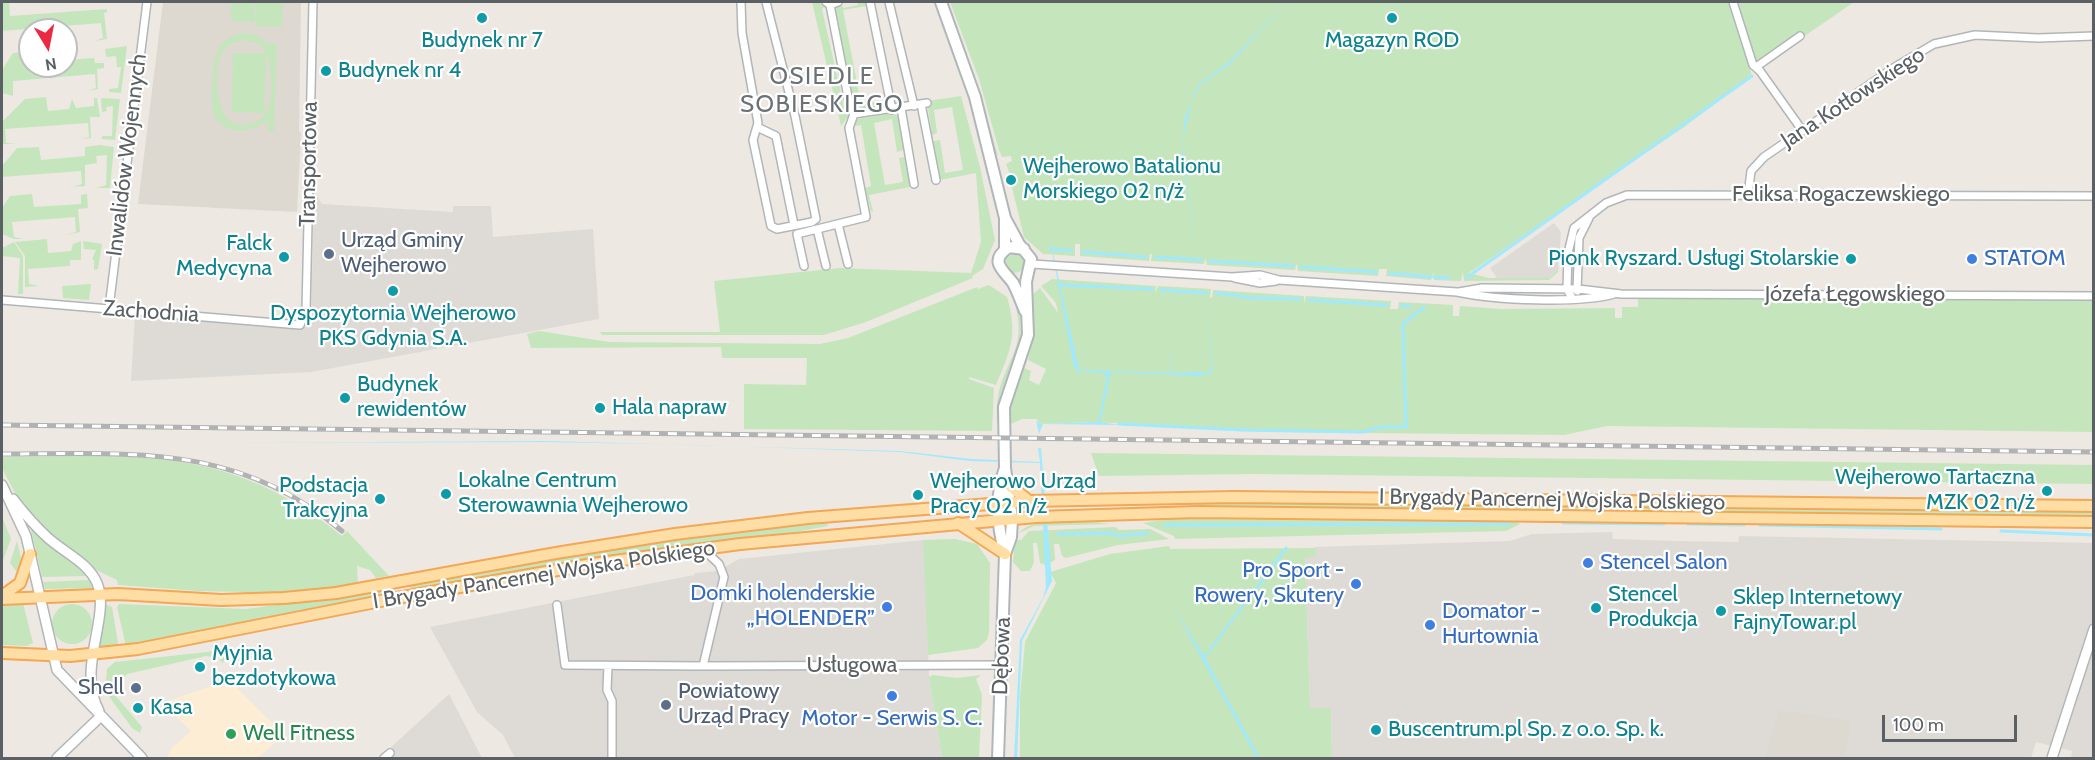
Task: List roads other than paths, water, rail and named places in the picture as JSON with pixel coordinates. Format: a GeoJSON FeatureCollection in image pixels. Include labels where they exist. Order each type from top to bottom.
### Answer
{"type":"FeatureCollection","features":[{"type":"Feature","properties":{"kind":"main road"},"geometry":{"type":"LineString","coordinates":[[941,2],[975,97],[1005,218],[1005,249],[999,262],[1001,271],[1014,284],[1026,314]]}},
{"type":"Feature","properties":{"kind":"main road"},"geometry":{"type":"LineString","coordinates":[[999,520],[998,503],[1005,468],[1004,407],[1028,335],[1026,314],[1030,268],[1030,255],[1005,218]]}},
{"type":"Feature","properties":{"kind":"main road"},"geometry":{"type":"LineString","coordinates":[[1005,249],[1017,246],[1024,249]]}},
{"type":"Feature","properties":{"kind":"main road"},"geometry":{"type":"LineString","coordinates":[[1007,277],[1016,279],[1030,268]]}},
{"type":"Feature","properties":{"kind":"main road"},"geometry":{"type":"LineString","coordinates":[[1005,468],[1010,486],[1012,519]]}},
{"type":"Feature","properties":{"kind":"main road"},"geometry":{"type":"LineString","coordinates":[[1010,486],[1029,501]]}},
{"type":"Feature","properties":{"kind":"main road","name":"I Brygady Pancernej Wojska Polskiego"},"geometry":{"type":"LineString","coordinates":[[40,596],[99,594],[262,599],[336,593],[675,534],[819,517],[1029,501],[1234,497],[2094,506]]}},
{"type":"Feature","properties":{"kind":"main road","name":"I Brygady Pancernej Wojska Polskiego"},"geometry":{"type":"LineString","coordinates":[[52,656],[150,647],[391,599],[592,564],[703,549],[1012,519],[1206,512],[2091,524]]}},
{"type":"Feature","properties":{"kind":"main road","name":"Dębowa"},"geometry":{"type":"LineString","coordinates":[[1005,554],[1011,537],[1012,519]]}},
{"type":"Feature","properties":{"kind":"main road","name":"Dębowa"},"geometry":{"type":"LineString","coordinates":[[998,759],[1005,554],[999,520]]}},
{"type":"Feature","properties":{"kind":"main road"},"geometry":{"type":"LineString","coordinates":[[958,524],[1005,554]]}},
{"type":"Feature","properties":{"kind":"main road"},"geometry":{"type":"LineString","coordinates":[[2,598],[20,582],[30,554]]}},
{"type":"Feature","properties":{"kind":"main road"},"geometry":{"type":"LineString","coordinates":[[2,598],[40,596]]}},
{"type":"Feature","properties":{"kind":"main road"},"geometry":{"type":"LineString","coordinates":[[2,653],[52,656]]}},
{"type":"Feature","properties":{"kind":"street","name":"Inwalidów Wojennych"},"geometry":{"type":"LineString","coordinates":[[109,308],[147,2]]}},
{"type":"Feature","properties":{"kind":"street","name":"Transportowa"},"geometry":{"type":"LineString","coordinates":[[300,325],[306,311],[313,2]]}},
{"type":"Feature","properties":{"kind":"street"},"geometry":{"type":"LineString","coordinates":[[741,2],[742,33],[757,127],[753,140],[771,226],[777,229],[812,222],[816,219],[795,116],[766,2]]}},
{"type":"Feature","properties":{"kind":"street"},"geometry":{"type":"LineString","coordinates":[[870,2],[892,110]]}},
{"type":"Feature","properties":{"kind":"street"},"geometry":{"type":"LineString","coordinates":[[889,2],[921,104],[936,180]]}},
{"type":"Feature","properties":{"kind":"street"},"geometry":{"type":"LineString","coordinates":[[1733,2],[1758,69],[1802,130]]}},
{"type":"Feature","properties":{"kind":"street"},"geometry":{"type":"LineString","coordinates":[[804,266],[797,234],[866,217],[849,128],[853,113],[831,3]]}},
{"type":"Feature","properties":{"kind":"street","name":"Jana Kotłowskiego"},"geometry":{"type":"LineString","coordinates":[[1748,195],[1748,181],[1757,164],[1802,130],[1895,67],[1934,45],[1975,35],[2038,38],[2094,36]]}},
{"type":"Feature","properties":{"kind":"street"},"geometry":{"type":"LineString","coordinates":[[1758,69],[1800,36]]}},
{"type":"Feature","properties":{"kind":"street"},"geometry":{"type":"LineString","coordinates":[[853,113],[892,110],[921,104]]}},
{"type":"Feature","properties":{"kind":"street"},"geometry":{"type":"LineString","coordinates":[[901,108],[914,184]]}},
{"type":"Feature","properties":{"kind":"street"},"geometry":{"type":"LineString","coordinates":[[757,127],[776,136],[794,225]]}},
{"type":"Feature","properties":{"kind":"street","name":"Feliksa Rogaczewskiego"},"geometry":{"type":"LineString","coordinates":[[1567,289],[1568,249],[1574,228],[1592,212],[1614,199],[1633,194],[2094,196]]}},
{"type":"Feature","properties":{"kind":"street"},"geometry":{"type":"LineString","coordinates":[[1567,289],[1572,298],[1578,289],[1579,238],[1592,212]]}},
{"type":"Feature","properties":{"kind":"street"},"geometry":{"type":"LineString","coordinates":[[838,224],[848,264]]}},
{"type":"Feature","properties":{"kind":"street"},"geometry":{"type":"LineString","coordinates":[[817,229],[826,266]]}},
{"type":"Feature","properties":{"kind":"street","name":"Józefa Łęgowskiego"},"geometry":{"type":"LineString","coordinates":[[1030,268],[1232,277],[1260,275],[1279,280],[1459,292],[1483,297],[1572,298],[1617,294]]}},
{"type":"Feature","properties":{"kind":"street","name":"Józefa Łęgowskiego"},"geometry":{"type":"LineString","coordinates":[[1459,292],[1482,288],[1578,289],[1617,294],[2094,296]]}},
{"type":"Feature","properties":{"kind":"street","name":"Zachodnia"},"geometry":{"type":"LineString","coordinates":[[2,300],[300,325]]}},
{"type":"Feature","properties":{"kind":"street"},"geometry":{"type":"LineString","coordinates":[[2,485],[22,527],[40,596],[52,656],[60,674],[142,759]]}},
{"type":"Feature","properties":{"kind":"street"},"geometry":{"type":"LineString","coordinates":[[2,485],[47,537],[86,567],[97,582],[99,594],[92,654],[91,690],[101,716]]}},
{"type":"Feature","properties":{"kind":"street"},"geometry":{"type":"LineString","coordinates":[[703,549],[721,569],[723,586],[703,666]]}},
{"type":"Feature","properties":{"kind":"street","name":"Usługowa"},"geometry":{"type":"LineString","coordinates":[[557,606],[565,665],[1001,665]]}},
{"type":"Feature","properties":{"kind":"street"},"geometry":{"type":"LineString","coordinates":[[2052,759],[2094,629]]}},
{"type":"Feature","properties":{"kind":"street"},"geometry":{"type":"LineString","coordinates":[[608,666],[608,690],[612,701],[612,759]]}},
{"type":"Feature","properties":{"kind":"street"},"geometry":{"type":"LineString","coordinates":[[57,759],[101,716]]}},
{"type":"Feature","properties":{"kind":"water"},"geometry":{"type":"Polygon","coordinates":[[[1286,2],[1229,65],[1200,85],[1191,103],[1183,138],[1185,117],[1198,85],[1227,64],[1286,2]]]}},
{"type":"Feature","properties":{"kind":"water"},"geometry":{"type":"Polygon","coordinates":[[[1182,148],[1197,262],[1182,153],[1182,148]]]}},
{"type":"Feature","properties":{"kind":"water"},"geometry":{"type":"Polygon","coordinates":[[[1049,236],[1079,370],[1170,373],[1170,342],[1171,373],[1209,372],[1212,366],[1203,291],[1213,367],[1211,373],[1198,376],[1111,372],[1100,422],[1121,425],[1043,424],[1039,434],[1036,420],[1039,424],[1098,422],[1107,377],[1104,373],[1077,371],[1074,367],[1049,236]]]}},
{"type":"Feature","properties":{"kind":"water"},"geometry":{"type":"Polygon","coordinates":[[[547,441],[667,444],[228,443],[547,441]]]}},
{"type":"Feature","properties":{"kind":"water"},"geometry":{"type":"Polygon","coordinates":[[[738,446],[900,451],[971,459],[1040,462],[1038,448],[1041,448],[1052,581],[1022,641],[1017,758],[1014,758],[1020,640],[1043,598],[1046,587],[1040,463],[970,461],[900,452],[738,446]]]}},
{"type":"Feature","properties":{"kind":"water"},"geometry":{"type":"Polygon","coordinates":[[[1286,546],[1288,548],[1205,658],[1260,758],[1257,758],[1173,607],[1204,656],[1286,546]]]}},
{"type":"Feature","properties":{"kind":"waterway"},"geometry":{"type":"LineString","coordinates":[[1466,278],[1752,76]]}},
{"type":"Feature","properties":{"kind":"waterway"},"geometry":{"type":"LineString","coordinates":[[1051,247],[1072,251]]}},
{"type":"Feature","properties":{"kind":"waterway"},"geometry":{"type":"LineString","coordinates":[[1083,252],[1146,257]]}},
{"type":"Feature","properties":{"kind":"waterway"},"geometry":{"type":"LineString","coordinates":[[1155,257],[1202,260]]}},
{"type":"Feature","properties":{"kind":"waterway"},"geometry":{"type":"LineString","coordinates":[[1210,261],[1293,266]]}},
{"type":"Feature","properties":{"kind":"waterway"},"geometry":{"type":"LineString","coordinates":[[1301,267],[1376,272]]}},
{"type":"Feature","properties":{"kind":"waterway"},"geometry":{"type":"LineString","coordinates":[[1390,273],[1431,277]]}},
{"type":"Feature","properties":{"kind":"waterway"},"geometry":{"type":"LineString","coordinates":[[1434,277],[1449,278]]}},
{"type":"Feature","properties":{"kind":"waterway"},"geometry":{"type":"LineString","coordinates":[[1059,285],[1152,289]]}},
{"type":"Feature","properties":{"kind":"waterway"},"geometry":{"type":"LineString","coordinates":[[1161,290],[1207,293]]}},
{"type":"Feature","properties":{"kind":"waterway"},"geometry":{"type":"LineString","coordinates":[[1216,293],[1254,298],[1300,299]]}},
{"type":"Feature","properties":{"kind":"waterway"},"geometry":{"type":"LineString","coordinates":[[1309,300],[1387,305]]}},
{"type":"Feature","properties":{"kind":"waterway"},"geometry":{"type":"LineString","coordinates":[[1402,306],[1410,307]]}},
{"type":"Feature","properties":{"kind":"waterway"},"geometry":{"type":"LineString","coordinates":[[1119,424],[1243,430],[1363,432],[1381,427],[1406,427],[1403,324],[1424,307]]}},
{"type":"Feature","properties":{"kind":"waterway"},"geometry":{"type":"LineString","coordinates":[[1563,523],[1664,524]]}},
{"type":"Feature","properties":{"kind":"waterway"},"geometry":{"type":"LineString","coordinates":[[1165,525],[1510,524]]}},
{"type":"Feature","properties":{"kind":"waterway"},"geometry":{"type":"LineString","coordinates":[[1688,524],[1744,525]]}},
{"type":"Feature","properties":{"kind":"waterway"},"geometry":{"type":"LineString","coordinates":[[1760,525],[1941,529]]}},
{"type":"Feature","properties":{"kind":"waterway"},"geometry":{"type":"LineString","coordinates":[[2001,531],[2093,535]]}},
{"type":"Feature","properties":{"kind":"waterway"},"geometry":{"type":"LineString","coordinates":[[1058,534],[1112,533],[1118,536],[1148,533]]}},
{"type":"Feature","properties":{"kind":"railway"},"geometry":{"type":"LineString","coordinates":[[2,425],[2094,452]]}},
{"type":"Feature","properties":{"kind":"railway"},"geometry":{"type":"LineString","coordinates":[[2,454],[138,455],[180,459],[222,468],[262,481],[302,502],[342,531]]}},
{"type":"Feature","properties":{"kind":"place","name":"Budynek nr 7"},"geometry":{"type":"Point","coordinates":[482,18]}},
{"type":"Feature","properties":{"kind":"place","name":"Magazyn ROD"},"geometry":{"type":"Point","coordinates":[1392,18]}},
{"type":"Feature","properties":{"kind":"place","name":"Budynek nr 4"},"geometry":{"type":"Point","coordinates":[326,71]}},
{"type":"Feature","properties":{"kind":"place","name":"Wejherowo Batalionu Morskiego 02 n/ż"},"geometry":{"type":"Point","coordinates":[1011,180]}},
{"type":"Feature","properties":{"kind":"place","name":"Urząd Gminy Wejherowo"},"geometry":{"type":"Point","coordinates":[329,254]}},
{"type":"Feature","properties":{"kind":"place","name":"Falck Medycyna"},"geometry":{"type":"Point","coordinates":[284,257]}},
{"type":"Feature","properties":{"kind":"place","name":"Pionk Ryszard. Usługi Stolarskie"},"geometry":{"type":"Point","coordinates":[1851,259]}},
{"type":"Feature","properties":{"kind":"place","name":"STATOM"},"geometry":{"type":"Point","coordinates":[1972,259]}},
{"type":"Feature","properties":{"kind":"place","name":"Dyspozytornia Wejherowo PKS Gdynia S.A."},"geometry":{"type":"Point","coordinates":[393,291]}},
{"type":"Feature","properties":{"kind":"place","name":"Budynek rewidentów"},"geometry":{"type":"Point","coordinates":[345,398]}},
{"type":"Feature","properties":{"kind":"place","name":"Hala napraw"},"geometry":{"type":"Point","coordinates":[600,408]}},
{"type":"Feature","properties":{"kind":"place","name":"Wejherowo Tartaczna MZK 02 n/ż"},"geometry":{"type":"Point","coordinates":[2047,491]}},
{"type":"Feature","properties":{"kind":"place","name":"Lokalne Centrum Sterowawnia Wejherowo"},"geometry":{"type":"Point","coordinates":[446,494]}},
{"type":"Feature","properties":{"kind":"place","name":"Wejherowo Urząd Pracy 02 n/ż"},"geometry":{"type":"Point","coordinates":[918,495]}},
{"type":"Feature","properties":{"kind":"place","name":"Podstacja Trakcyjna"},"geometry":{"type":"Point","coordinates":[380,499]}},
{"type":"Feature","properties":{"kind":"place","name":"Stencel Salon"},"geometry":{"type":"Point","coordinates":[1588,563]}},
{"type":"Feature","properties":{"kind":"place","name":"Pro Sport - Rowery, Skutery"},"geometry":{"type":"Point","coordinates":[1356,584]}},
{"type":"Feature","properties":{"kind":"place","name":"Domki holenderskie „HOLENDER”"},"geometry":{"type":"Point","coordinates":[887,607]}},
{"type":"Feature","properties":{"kind":"place","name":"Stencel Produkcja"},"geometry":{"type":"Point","coordinates":[1596,608]}},
{"type":"Feature","properties":{"kind":"place","name":"Sklep Internetowy FajnyTowar.pl"},"geometry":{"type":"Point","coordinates":[1721,611]}},
{"type":"Feature","properties":{"kind":"place","name":"Domator - Hurtownia"},"geometry":{"type":"Point","coordinates":[1430,625]}},
{"type":"Feature","properties":{"kind":"place","name":"Myjnia bezdotykowa"},"geometry":{"type":"Point","coordinates":[200,667]}},
{"type":"Feature","properties":{"kind":"place","name":"Shell"},"geometry":{"type":"Point","coordinates":[136,688]}},
{"type":"Feature","properties":{"kind":"place","name":"Motor - Serwis S. C."},"geometry":{"type":"Point","coordinates":[892,696]}},
{"type":"Feature","properties":{"kind":"place","name":"Powiatowy Urząd Pracy"},"geometry":{"type":"Point","coordinates":[666,705]}},
{"type":"Feature","properties":{"kind":"place","name":"Kasa"},"geometry":{"type":"Point","coordinates":[138,708]}},
{"type":"Feature","properties":{"kind":"place","name":"Buscentrum.pl Sp. z o.o. Sp. k."},"geometry":{"type":"Point","coordinates":[1376,730]}},
{"type":"Feature","properties":{"kind":"place","name":"Well Fitness"},"geometry":{"type":"Point","coordinates":[231,734]}},
{"type":"Feature","properties":{"kind":"district","name":"OSIEDLE SOBIESKIEGO"},"geometry":{"type":"Point","coordinates":[822,91]}}]}
